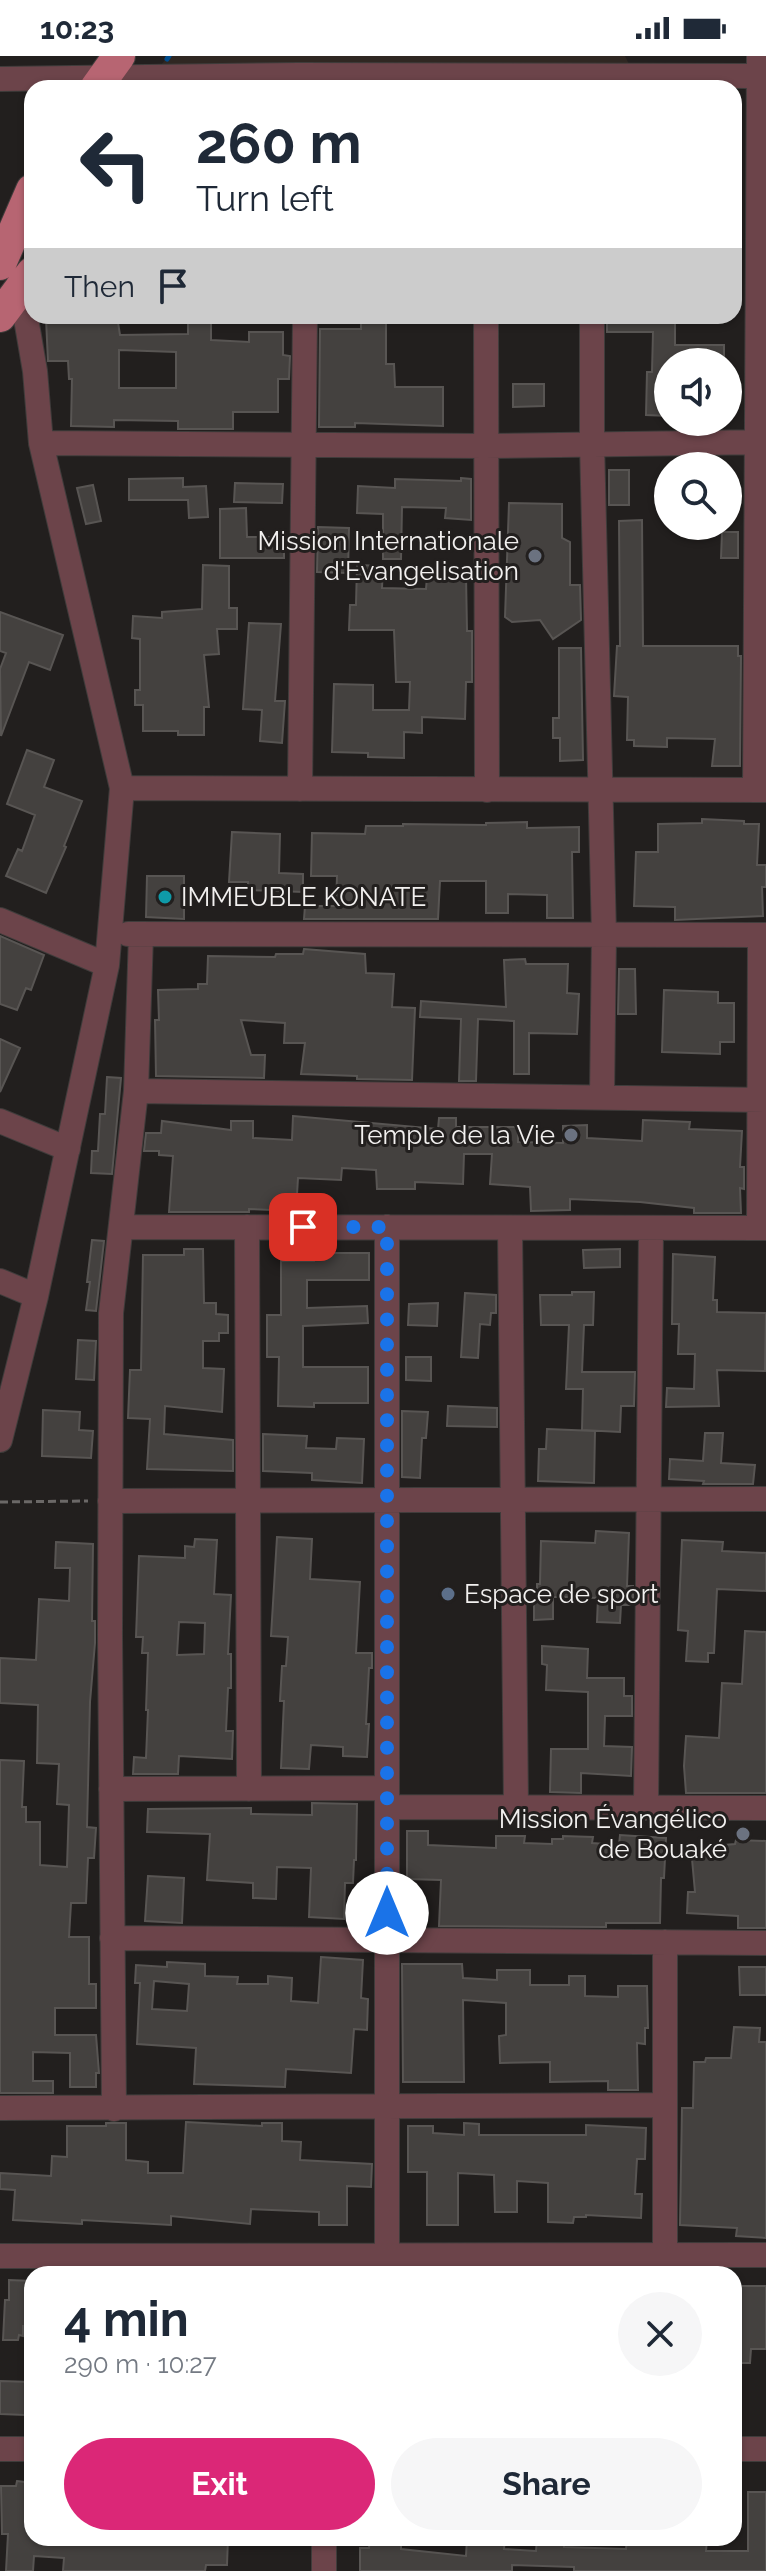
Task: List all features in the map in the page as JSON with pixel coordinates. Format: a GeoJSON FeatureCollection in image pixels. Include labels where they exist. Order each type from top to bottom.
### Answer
{"type":"FeatureCollection","features":[{"type":"Feature","properties":{"kind":"main road"},"geometry":{"type":"LineString","coordinates":[[4,253],[24,208]]}},
{"type":"Feature","properties":{"kind":"main road"},"geometry":{"type":"LineString","coordinates":[[0,316],[24,285]]}},
{"type":"Feature","properties":{"kind":"street"},"geometry":{"type":"LineString","coordinates":[[122,788],[761,790],[762,70],[633,67],[598,80]]}},
{"type":"Feature","properties":{"kind":"street"},"geometry":{"type":"LineString","coordinates":[[0,79],[106,74],[250,80]]}},
{"type":"Feature","properties":{"kind":"street"},"geometry":{"type":"LineString","coordinates":[[4,253],[24,277]]}},
{"type":"Feature","properties":{"kind":"street"},"geometry":{"type":"LineString","coordinates":[[0,1440],[36,1296],[107,965],[122,788],[41,443],[31,324]]}},
{"type":"Feature","properties":{"kind":"street"},"geometry":{"type":"LineString","coordinates":[[300,789],[305,324]]}},
{"type":"Feature","properties":{"kind":"street"},"geometry":{"type":"LineString","coordinates":[[486,324],[487,790]]}},
{"type":"Feature","properties":{"kind":"street"},"geometry":{"type":"LineString","coordinates":[[592,324],[604,935],[602,1097]]}},
{"type":"Feature","properties":{"kind":"street"},"geometry":{"type":"LineString","coordinates":[[41,443],[485,446],[762,442]]}},
{"type":"Feature","properties":{"kind":"street"},"geometry":{"type":"LineString","coordinates":[[0,920],[107,965]]}},
{"type":"Feature","properties":{"kind":"street"},"geometry":{"type":"LineString","coordinates":[[112,933],[763,935],[763,1228],[123,1227]]}},
{"type":"Feature","properties":{"kind":"street"},"geometry":{"type":"LineString","coordinates":[[114,2109],[111,1313],[136,1091],[141,934]]}},
{"type":"Feature","properties":{"kind":"street"},"geometry":{"type":"LineString","coordinates":[[136,1091],[762,1100]]}},
{"type":"Feature","properties":{"kind":"street"},"geometry":{"type":"LineString","coordinates":[[0,1121],[68,1149]]}},
{"type":"Feature","properties":{"kind":"street"},"geometry":{"type":"LineString","coordinates":[[247,1227],[249,1789]]}},
{"type":"Feature","properties":{"kind":"street"},"geometry":{"type":"LineString","coordinates":[[387,1227],[387,2256]]}},
{"type":"Feature","properties":{"kind":"street"},"geometry":{"type":"LineString","coordinates":[[510,1228],[516,1807]]}},
{"type":"Feature","properties":{"kind":"street"},"geometry":{"type":"LineString","coordinates":[[646,1808],[651,1228]]}},
{"type":"Feature","properties":{"kind":"street"},"geometry":{"type":"LineString","coordinates":[[0,1281],[36,1296]]}},
{"type":"Feature","properties":{"kind":"street"},"geometry":{"type":"LineString","coordinates":[[110,1501],[766,1499]]}},
{"type":"Feature","properties":{"kind":"street"},"geometry":{"type":"LineString","coordinates":[[111,1789],[249,1789],[516,1807],[766,1808]]}},
{"type":"Feature","properties":{"kind":"street"},"geometry":{"type":"LineString","coordinates":[[112,1938],[766,1943]]}},
{"type":"Feature","properties":{"kind":"street"},"geometry":{"type":"LineString","coordinates":[[665,1942],[665,2256]]}},
{"type":"Feature","properties":{"kind":"street"},"geometry":{"type":"LineString","coordinates":[[0,2108],[665,2105]]}},
{"type":"Feature","properties":{"kind":"street"},"geometry":{"type":"LineString","coordinates":[[0,2256],[335,2265],[387,2256],[766,2255]]}},
{"type":"Feature","properties":{"kind":"street"},"geometry":{"type":"LineString","coordinates":[[0,2449],[24,2449]]}},
{"type":"Feature","properties":{"kind":"street"},"geometry":{"type":"LineString","coordinates":[[742,2449],[766,2449]]}},
{"type":"Feature","properties":{"kind":"street"},"geometry":{"type":"LineString","coordinates":[[324,2546],[324,2571]]}},
{"type":"Feature","properties":{"kind":"path"},"geometry":{"type":"LineString","coordinates":[[0,1502],[110,1501]]}},
{"type":"Feature","properties":{"kind":"shaded area"},"geometry":{"type":"Polygon","coordinates":[[[168,56],[625,56],[637,80],[531,80],[155,73],[168,56]]]}},
{"type":"Feature","properties":{"kind":"building"},"geometry":{"type":"Polygon","coordinates":[[[46,324],[118,324],[120,335],[188,334],[188,324],[211,324],[211,340],[249,342],[249,332],[283,332],[283,355],[290,356],[289,379],[278,379],[278,412],[233,412],[233,429],[178,429],[178,421],[114,420],[114,427],[71,426],[72,379],[69,379],[68,361],[48,361],[46,324]],[[119,350],[119,388],[176,388],[176,352],[119,350]]]}},
{"type":"Feature","properties":{"kind":"building"},"geometry":{"type":"Polygon","coordinates":[[[361,324],[386,324],[386,364],[394,364],[395,387],[443,387],[443,426],[355,423],[355,427],[319,427],[320,329],[361,329],[361,324]]]}},
{"type":"Feature","properties":{"kind":"building"},"geometry":{"type":"Polygon","coordinates":[[[607,324],[675,324],[675,345],[724,345],[724,348],[654,348],[654,415],[646,415],[647,372],[652,372],[653,332],[607,332],[607,324]]]}},
{"type":"Feature","properties":{"kind":"building"},"geometry":{"type":"Polygon","coordinates":[[[513,384],[544,384],[544,406],[513,407],[513,384]]]}},
{"type":"Feature","properties":{"kind":"building"},"geometry":{"type":"Polygon","coordinates":[[[609,470],[629,470],[629,505],[609,505],[609,470]]]}},
{"type":"Feature","properties":{"kind":"building"},"geometry":{"type":"Polygon","coordinates":[[[183,478],[183,487],[206,486],[208,517],[189,518],[188,500],[129,500],[129,479],[183,478]]]}},
{"type":"Feature","properties":{"kind":"building"},"geometry":{"type":"Polygon","coordinates":[[[461,478],[471,479],[471,520],[445,518],[446,508],[402,507],[401,559],[383,559],[383,514],[357,513],[358,486],[395,488],[395,479],[461,481],[461,478]]]}},
{"type":"Feature","properties":{"kind":"building"},"geometry":{"type":"Polygon","coordinates":[[[235,483],[283,484],[282,503],[234,502],[235,483]]]}},
{"type":"Feature","properties":{"kind":"building"},"geometry":{"type":"Polygon","coordinates":[[[93,485],[101,521],[86,524],[77,488],[93,485]]]}},
{"type":"Feature","properties":{"kind":"building"},"geometry":{"type":"Polygon","coordinates":[[[509,503],[562,504],[562,538],[570,542],[570,585],[580,585],[581,620],[553,639],[540,620],[512,622],[505,617],[509,503]]]}},
{"type":"Feature","properties":{"kind":"building"},"geometry":{"type":"Polygon","coordinates":[[[246,508],[247,537],[284,537],[284,558],[220,558],[220,509],[246,508]]]}},
{"type":"Feature","properties":{"kind":"building"},"geometry":{"type":"Polygon","coordinates":[[[642,520],[643,646],[738,646],[738,656],[741,656],[740,766],[712,766],[715,739],[667,738],[667,747],[634,746],[634,740],[627,740],[628,697],[614,696],[617,646],[620,646],[619,521],[642,520]]]}},
{"type":"Feature","properties":{"kind":"building"},"geometry":{"type":"Polygon","coordinates":[[[318,527],[349,528],[348,573],[317,572],[318,527]]]}},
{"type":"Feature","properties":{"kind":"building"},"geometry":{"type":"Polygon","coordinates":[[[722,540],[738,540],[738,558],[721,558],[722,540]]]}},
{"type":"Feature","properties":{"kind":"building"},"geometry":{"type":"Polygon","coordinates":[[[203,565],[229,566],[229,608],[237,608],[237,629],[217,629],[219,654],[204,655],[209,707],[204,707],[204,735],[143,731],[143,705],[135,705],[135,690],[140,690],[140,639],[132,638],[133,616],[162,618],[162,612],[202,609],[203,565]]]}},
{"type":"Feature","properties":{"kind":"building"},"geometry":{"type":"Polygon","coordinates":[[[357,565],[383,566],[382,588],[426,589],[427,577],[466,575],[467,631],[472,631],[472,682],[466,682],[465,719],[422,717],[422,733],[404,732],[404,758],[332,752],[334,684],[373,685],[373,710],[409,710],[410,682],[396,682],[394,630],[349,630],[350,605],[356,605],[357,565]]]}},
{"type":"Feature","properties":{"kind":"building"},"geometry":{"type":"Polygon","coordinates":[[[0,612],[63,635],[50,670],[29,662],[1,736],[0,669],[6,653],[0,651],[0,612]]]}},
{"type":"Feature","properties":{"kind":"building"},"geometry":{"type":"Polygon","coordinates":[[[249,623],[281,624],[275,701],[285,701],[282,743],[260,741],[262,710],[243,709],[249,623]]]}},
{"type":"Feature","properties":{"kind":"building"},"geometry":{"type":"Polygon","coordinates":[[[559,648],[581,648],[583,760],[560,761],[560,738],[553,738],[553,718],[559,718],[559,648]]]}},
{"type":"Feature","properties":{"kind":"building"},"geometry":{"type":"Polygon","coordinates":[[[27,750],[54,760],[44,787],[82,801],[46,893],[6,876],[18,849],[22,851],[35,815],[7,804],[27,750]]]}},
{"type":"Feature","properties":{"kind":"building"},"geometry":{"type":"Polygon","coordinates":[[[702,819],[759,824],[757,865],[766,865],[766,887],[762,887],[763,916],[675,920],[675,907],[634,906],[636,852],[658,852],[658,824],[702,823],[702,819]]]}},
{"type":"Feature","properties":{"kind":"building"},"geometry":{"type":"Polygon","coordinates":[[[527,822],[527,828],[579,827],[579,852],[572,852],[573,918],[547,918],[547,895],[508,894],[508,913],[486,913],[486,881],[440,881],[438,919],[304,919],[305,906],[336,906],[337,876],[311,876],[312,833],[365,834],[366,826],[403,824],[527,822]]]}},
{"type":"Feature","properties":{"kind":"building"},"geometry":{"type":"Polygon","coordinates":[[[232,832],[280,834],[279,873],[303,874],[303,892],[248,890],[248,882],[229,882],[232,832]]]}},
{"type":"Feature","properties":{"kind":"building","name":"IMMEUBLE KONATE"},"geometry":{"type":"Polygon","coordinates":[[[147,876],[184,876],[184,919],[146,917],[147,876]]]}},
{"type":"Feature","properties":{"kind":"building"},"geometry":{"type":"Polygon","coordinates":[[[0,936],[44,955],[31,990],[26,988],[17,1010],[0,1004],[0,936]]]}},
{"type":"Feature","properties":{"kind":"building"},"geometry":{"type":"Polygon","coordinates":[[[304,949],[365,954],[366,973],[394,974],[392,1007],[415,1008],[412,1080],[301,1074],[305,1043],[284,1043],[285,1023],[241,1020],[251,1055],[265,1055],[264,1078],[156,1076],[158,990],[198,989],[198,984],[207,984],[208,956],[275,957],[276,954],[303,954],[304,949]]]}},
{"type":"Feature","properties":{"kind":"building"},"geometry":{"type":"Polygon","coordinates":[[[525,959],[526,964],[568,964],[567,993],[579,994],[577,1034],[529,1033],[529,1074],[514,1074],[514,1021],[478,1019],[476,1081],[459,1081],[461,1019],[420,1017],[421,1001],[506,1007],[504,960],[525,959]]]}},
{"type":"Feature","properties":{"kind":"building"},"geometry":{"type":"Polygon","coordinates":[[[619,969],[635,969],[636,1014],[618,1014],[619,969]]]}},
{"type":"Feature","properties":{"kind":"building"},"geometry":{"type":"Polygon","coordinates":[[[664,990],[718,992],[718,1003],[734,1003],[734,1042],[720,1042],[720,1054],[662,1052],[664,990]]]}},
{"type":"Feature","properties":{"kind":"building"},"geometry":{"type":"Polygon","coordinates":[[[0,1039],[20,1048],[0,1092],[0,1039]]]}},
{"type":"Feature","properties":{"kind":"building"},"geometry":{"type":"Polygon","coordinates":[[[107,1077],[121,1078],[112,1174],[91,1173],[92,1151],[98,1151],[100,1114],[105,1114],[107,1077]]]}},
{"type":"Feature","properties":{"kind":"building"},"geometry":{"type":"Polygon","coordinates":[[[293,1116],[438,1129],[439,1118],[456,1118],[456,1127],[518,1127],[518,1142],[563,1143],[563,1126],[587,1125],[587,1138],[642,1141],[643,1120],[690,1122],[689,1129],[742,1131],[740,1167],[744,1167],[744,1189],[740,1188],[741,1213],[694,1213],[694,1208],[570,1199],[570,1210],[531,1211],[530,1187],[490,1184],[492,1154],[464,1154],[463,1184],[415,1182],[415,1189],[377,1189],[376,1170],[342,1168],[341,1180],[298,1178],[296,1211],[169,1212],[173,1156],[159,1155],[159,1151],[144,1151],[146,1133],[161,1133],[162,1121],[231,1130],[231,1121],[253,1121],[253,1138],[292,1140],[293,1116]]]}},
{"type":"Feature","properties":{"kind":"building"},"geometry":{"type":"Polygon","coordinates":[[[92,1240],[104,1241],[96,1311],[86,1310],[92,1240]]]}},
{"type":"Feature","properties":{"kind":"building"},"geometry":{"type":"Polygon","coordinates":[[[314,1247],[329,1248],[329,1253],[369,1253],[369,1280],[307,1280],[307,1308],[367,1306],[368,1323],[303,1326],[303,1367],[368,1367],[368,1403],[278,1406],[279,1357],[267,1357],[267,1315],[281,1315],[281,1261],[314,1261],[314,1247]]]}},
{"type":"Feature","properties":{"kind":"building"},"geometry":{"type":"Polygon","coordinates":[[[184,1249],[203,1249],[204,1303],[216,1303],[216,1314],[228,1315],[228,1333],[219,1333],[219,1341],[203,1341],[203,1368],[224,1369],[222,1412],[165,1406],[164,1434],[233,1440],[233,1471],[147,1469],[150,1419],[128,1418],[130,1370],[141,1370],[143,1255],[184,1255],[184,1249]]]}},
{"type":"Feature","properties":{"kind":"building"},"geometry":{"type":"Polygon","coordinates":[[[620,1249],[620,1267],[584,1268],[583,1250],[620,1249]]]}},
{"type":"Feature","properties":{"kind":"building"},"geometry":{"type":"Polygon","coordinates":[[[673,1254],[715,1257],[713,1300],[717,1300],[717,1312],[766,1313],[765,1371],[717,1370],[719,1406],[666,1407],[667,1388],[694,1389],[695,1354],[678,1354],[679,1324],[672,1324],[673,1254]]]}},
{"type":"Feature","properties":{"kind":"building"},"geometry":{"type":"Polygon","coordinates":[[[572,1292],[594,1292],[593,1325],[584,1325],[582,1372],[635,1372],[634,1406],[621,1406],[620,1432],[582,1430],[583,1389],[566,1389],[569,1325],[541,1325],[540,1295],[572,1295],[572,1292]]]}},
{"type":"Feature","properties":{"kind":"building"},"geometry":{"type":"Polygon","coordinates":[[[465,1293],[496,1295],[496,1313],[491,1313],[490,1325],[480,1324],[478,1358],[461,1357],[465,1293]]]}},
{"type":"Feature","properties":{"kind":"building"},"geometry":{"type":"Polygon","coordinates":[[[438,1303],[437,1326],[408,1325],[409,1304],[438,1303]]]}},
{"type":"Feature","properties":{"kind":"building"},"geometry":{"type":"Polygon","coordinates":[[[78,1340],[96,1341],[94,1380],[76,1379],[78,1340]]]}},
{"type":"Feature","properties":{"kind":"building"},"geometry":{"type":"Polygon","coordinates":[[[406,1357],[431,1357],[431,1381],[406,1380],[406,1357]]]}},
{"type":"Feature","properties":{"kind":"building"},"geometry":{"type":"Polygon","coordinates":[[[448,1406],[497,1408],[497,1427],[447,1426],[448,1406]]]}},
{"type":"Feature","properties":{"kind":"building"},"geometry":{"type":"Polygon","coordinates":[[[43,1410],[80,1412],[79,1430],[93,1431],[91,1458],[42,1456],[43,1410]]]}},
{"type":"Feature","properties":{"kind":"building"},"geometry":{"type":"Polygon","coordinates":[[[402,1411],[428,1412],[426,1438],[422,1438],[420,1478],[402,1477],[402,1411]]]}},
{"type":"Feature","properties":{"kind":"building"},"geometry":{"type":"Polygon","coordinates":[[[547,1429],[595,1431],[594,1483],[538,1481],[539,1449],[546,1449],[547,1429]]]}},
{"type":"Feature","properties":{"kind":"building"},"geometry":{"type":"Polygon","coordinates":[[[705,1433],[723,1433],[721,1463],[755,1465],[753,1484],[703,1484],[704,1481],[669,1479],[670,1459],[703,1461],[705,1433]]]}},
{"type":"Feature","properties":{"kind":"building"},"geometry":{"type":"Polygon","coordinates":[[[263,1434],[307,1436],[306,1448],[336,1449],[337,1438],[364,1439],[362,1483],[312,1480],[312,1473],[263,1471],[263,1434]]]}},
{"type":"Feature","properties":{"kind":"building"},"geometry":{"type":"Polygon","coordinates":[[[596,1531],[629,1533],[627,1586],[633,1586],[633,1605],[621,1605],[620,1623],[597,1622],[598,1598],[553,1597],[553,1619],[534,1620],[534,1600],[537,1600],[537,1584],[540,1584],[541,1541],[595,1543],[596,1531]]]}},
{"type":"Feature","properties":{"kind":"building"},"geometry":{"type":"Polygon","coordinates":[[[277,1537],[312,1539],[310,1579],[360,1582],[356,1653],[372,1653],[366,1724],[369,1724],[367,1757],[343,1756],[343,1747],[311,1745],[309,1769],[281,1768],[284,1701],[280,1701],[288,1637],[271,1636],[277,1537]]]}},
{"type":"Feature","properties":{"kind":"building"},"geometry":{"type":"Polygon","coordinates":[[[195,1539],[217,1540],[214,1594],[231,1595],[228,1654],[231,1654],[231,1688],[228,1688],[226,1731],[233,1731],[232,1759],[179,1756],[178,1774],[133,1774],[134,1757],[146,1758],[148,1710],[148,1653],[142,1653],[143,1637],[136,1637],[139,1556],[185,1558],[185,1546],[194,1547],[195,1539]],[[179,1622],[177,1655],[204,1654],[205,1623],[179,1622]]]}},
{"type":"Feature","properties":{"kind":"building"},"geometry":{"type":"Polygon","coordinates":[[[682,1540],[723,1542],[722,1551],[766,1553],[766,1591],[717,1589],[714,1653],[708,1653],[708,1662],[686,1661],[688,1631],[678,1630],[682,1540]]]}},
{"type":"Feature","properties":{"kind":"building"},"geometry":{"type":"Polygon","coordinates":[[[56,1542],[93,1544],[92,1621],[95,1621],[95,1643],[90,1702],[87,1827],[96,1828],[94,1858],[88,1858],[86,1903],[71,1903],[69,1937],[89,1937],[89,1984],[96,1984],[96,2008],[55,2008],[55,2035],[96,2035],[99,2073],[96,2073],[96,2087],[70,2087],[70,2053],[33,2052],[33,2081],[53,2081],[53,2093],[0,2093],[0,1760],[24,1761],[22,1807],[26,1807],[26,1822],[40,1822],[40,1865],[67,1867],[69,1805],[57,1804],[59,1764],[37,1763],[38,1705],[0,1703],[0,1658],[36,1660],[39,1599],[69,1601],[70,1568],[55,1568],[56,1542]]]}},
{"type":"Feature","properties":{"kind":"building"},"geometry":{"type":"Polygon","coordinates":[[[745,1631],[766,1632],[766,1793],[686,1793],[686,1736],[719,1738],[722,1683],[742,1684],[745,1631]]]}},
{"type":"Feature","properties":{"kind":"building"},"geometry":{"type":"Polygon","coordinates":[[[542,1646],[588,1649],[587,1678],[624,1678],[624,1696],[632,1696],[632,1716],[605,1716],[604,1746],[632,1747],[631,1776],[581,1773],[581,1793],[550,1792],[551,1749],[588,1749],[588,1692],[546,1690],[547,1665],[542,1664],[542,1646]]]}},
{"type":"Feature","properties":{"kind":"building"},"geometry":{"type":"Polygon","coordinates":[[[312,1803],[357,1804],[356,1860],[353,1883],[345,1883],[344,1919],[309,1917],[311,1868],[277,1867],[276,1899],[253,1898],[253,1883],[207,1880],[210,1834],[147,1832],[148,1809],[251,1808],[251,1814],[312,1815],[312,1803]]]}},
{"type":"Feature","properties":{"kind":"building"},"geometry":{"type":"Polygon","coordinates":[[[407,1831],[428,1831],[428,1845],[496,1848],[496,1836],[525,1836],[524,1843],[552,1844],[552,1839],[563,1839],[563,1836],[593,1837],[592,1843],[619,1845],[620,1835],[666,1838],[660,1923],[606,1923],[606,1927],[439,1926],[441,1880],[407,1879],[407,1831]]]}},
{"type":"Feature","properties":{"kind":"building"},"geometry":{"type":"Polygon","coordinates":[[[736,1840],[766,1841],[766,1928],[738,1928],[738,1916],[687,1913],[688,1892],[695,1892],[691,1848],[735,1844],[736,1840]]]}},
{"type":"Feature","properties":{"kind":"building"},"geometry":{"type":"Polygon","coordinates":[[[148,1876],[184,1878],[182,1923],[145,1921],[148,1876]]]}},
{"type":"Feature","properties":{"kind":"building"},"geometry":{"type":"Polygon","coordinates":[[[321,1957],[363,1960],[361,1998],[368,1999],[367,2030],[354,2029],[351,2073],[286,2069],[285,2087],[194,2084],[196,2048],[137,2044],[140,1983],[135,1983],[136,1965],[167,1967],[167,1962],[205,1964],[205,1976],[238,1977],[237,1984],[268,1984],[268,1976],[292,1978],[291,2001],[318,2003],[321,1957]],[[154,1981],[152,2009],[187,2011],[189,1984],[154,1981]]]}},
{"type":"Feature","properties":{"kind":"building"},"geometry":{"type":"Polygon","coordinates":[[[402,1964],[462,1964],[463,1978],[497,1980],[497,1970],[530,1970],[530,1985],[569,1985],[569,1976],[585,1976],[585,1996],[618,1997],[618,1986],[647,1986],[648,2028],[645,2028],[645,2044],[637,2043],[638,2090],[608,2090],[608,2081],[550,2082],[550,2062],[500,2063],[499,2036],[506,2035],[506,2003],[463,2000],[464,2082],[403,2082],[402,1964]]]}},
{"type":"Feature","properties":{"kind":"building"},"geometry":{"type":"Polygon","coordinates":[[[739,1967],[766,1967],[766,1995],[740,1995],[739,1967]]]}},
{"type":"Feature","properties":{"kind":"building"},"geometry":{"type":"Polygon","coordinates":[[[734,2027],[760,2028],[759,2042],[766,2042],[766,2238],[736,2236],[737,2228],[680,2225],[682,2108],[693,2108],[694,2062],[705,2062],[706,2058],[731,2058],[734,2027]]]}},
{"type":"Feature","properties":{"kind":"building"},"geometry":{"type":"Polygon","coordinates":[[[186,2122],[262,2126],[262,2123],[282,2123],[282,2141],[301,2142],[300,2160],[372,2164],[371,2187],[347,2186],[347,2225],[319,2225],[319,2212],[251,2209],[250,2224],[171,2216],[171,2225],[13,2220],[15,2190],[0,2189],[0,2173],[51,2176],[52,2156],[67,2157],[67,2126],[126,2123],[126,2160],[148,2162],[148,2173],[183,2173],[186,2122]]]}},
{"type":"Feature","properties":{"kind":"building"},"geometry":{"type":"Polygon","coordinates":[[[464,2123],[479,2124],[479,2135],[586,2135],[586,2125],[646,2128],[645,2159],[637,2159],[635,2194],[642,2194],[641,2218],[586,2215],[574,2217],[573,2223],[548,2222],[548,2183],[517,2181],[517,2212],[495,2212],[494,2175],[458,2173],[458,2225],[427,2225],[427,2172],[408,2172],[408,2126],[433,2126],[433,2133],[464,2135],[464,2123]]]}},
{"type":"Feature","properties":{"kind":"building"},"geometry":{"type":"Polygon","coordinates":[[[9,2280],[24,2281],[23,2336],[19,2335],[18,2340],[3,2340],[5,2300],[9,2300],[9,2280]]]}},
{"type":"Feature","properties":{"kind":"building"},"geometry":{"type":"Polygon","coordinates":[[[742,2286],[766,2286],[766,2349],[751,2349],[750,2363],[742,2363],[742,2286]]]}},
{"type":"Feature","properties":{"kind":"building"},"geometry":{"type":"Polygon","coordinates":[[[0,2381],[24,2382],[24,2415],[0,2414],[0,2381]]]}},
{"type":"Feature","properties":{"kind":"building"},"geometry":{"type":"Polygon","coordinates":[[[17,2481],[24,2482],[24,2546],[228,2546],[227,2565],[206,2565],[205,2571],[63,2571],[64,2558],[34,2556],[33,2571],[6,2571],[8,2534],[2,2534],[1,2486],[16,2486],[17,2481]]]}},
{"type":"Feature","properties":{"kind":"building"},"geometry":{"type":"Polygon","coordinates":[[[748,2492],[766,2492],[766,2571],[574,2571],[574,2567],[512,2565],[512,2571],[360,2571],[360,2548],[369,2546],[401,2546],[401,2549],[466,2556],[467,2546],[504,2546],[504,2549],[536,2551],[536,2546],[626,2549],[626,2546],[706,2546],[706,2551],[748,2551],[748,2492]]]}},
{"type":"Feature","properties":{"kind":"place","name":"Mission Internationale d'Evangelisation"},"geometry":{"type":"Point","coordinates":[535,556]}},
{"type":"Feature","properties":{"kind":"place","name":"IMMEUBLE KONATE"},"geometry":{"type":"Point","coordinates":[165,897]}},
{"type":"Feature","properties":{"kind":"place","name":"Temple de la Vie"},"geometry":{"type":"Point","coordinates":[571,1135]}},
{"type":"Feature","properties":{"kind":"place","name":"Espace de sport"},"geometry":{"type":"Point","coordinates":[448,1594]}},
{"type":"Feature","properties":{"kind":"place","name":"Mission Évangélico de Bouaké"},"geometry":{"type":"Point","coordinates":[743,1834]}},
{"type":"Feature","properties":{"kind":"route"},"geometry":{"type":"LineString","coordinates":[[303,1227],[387,1227],[387,1913]]}}]}
